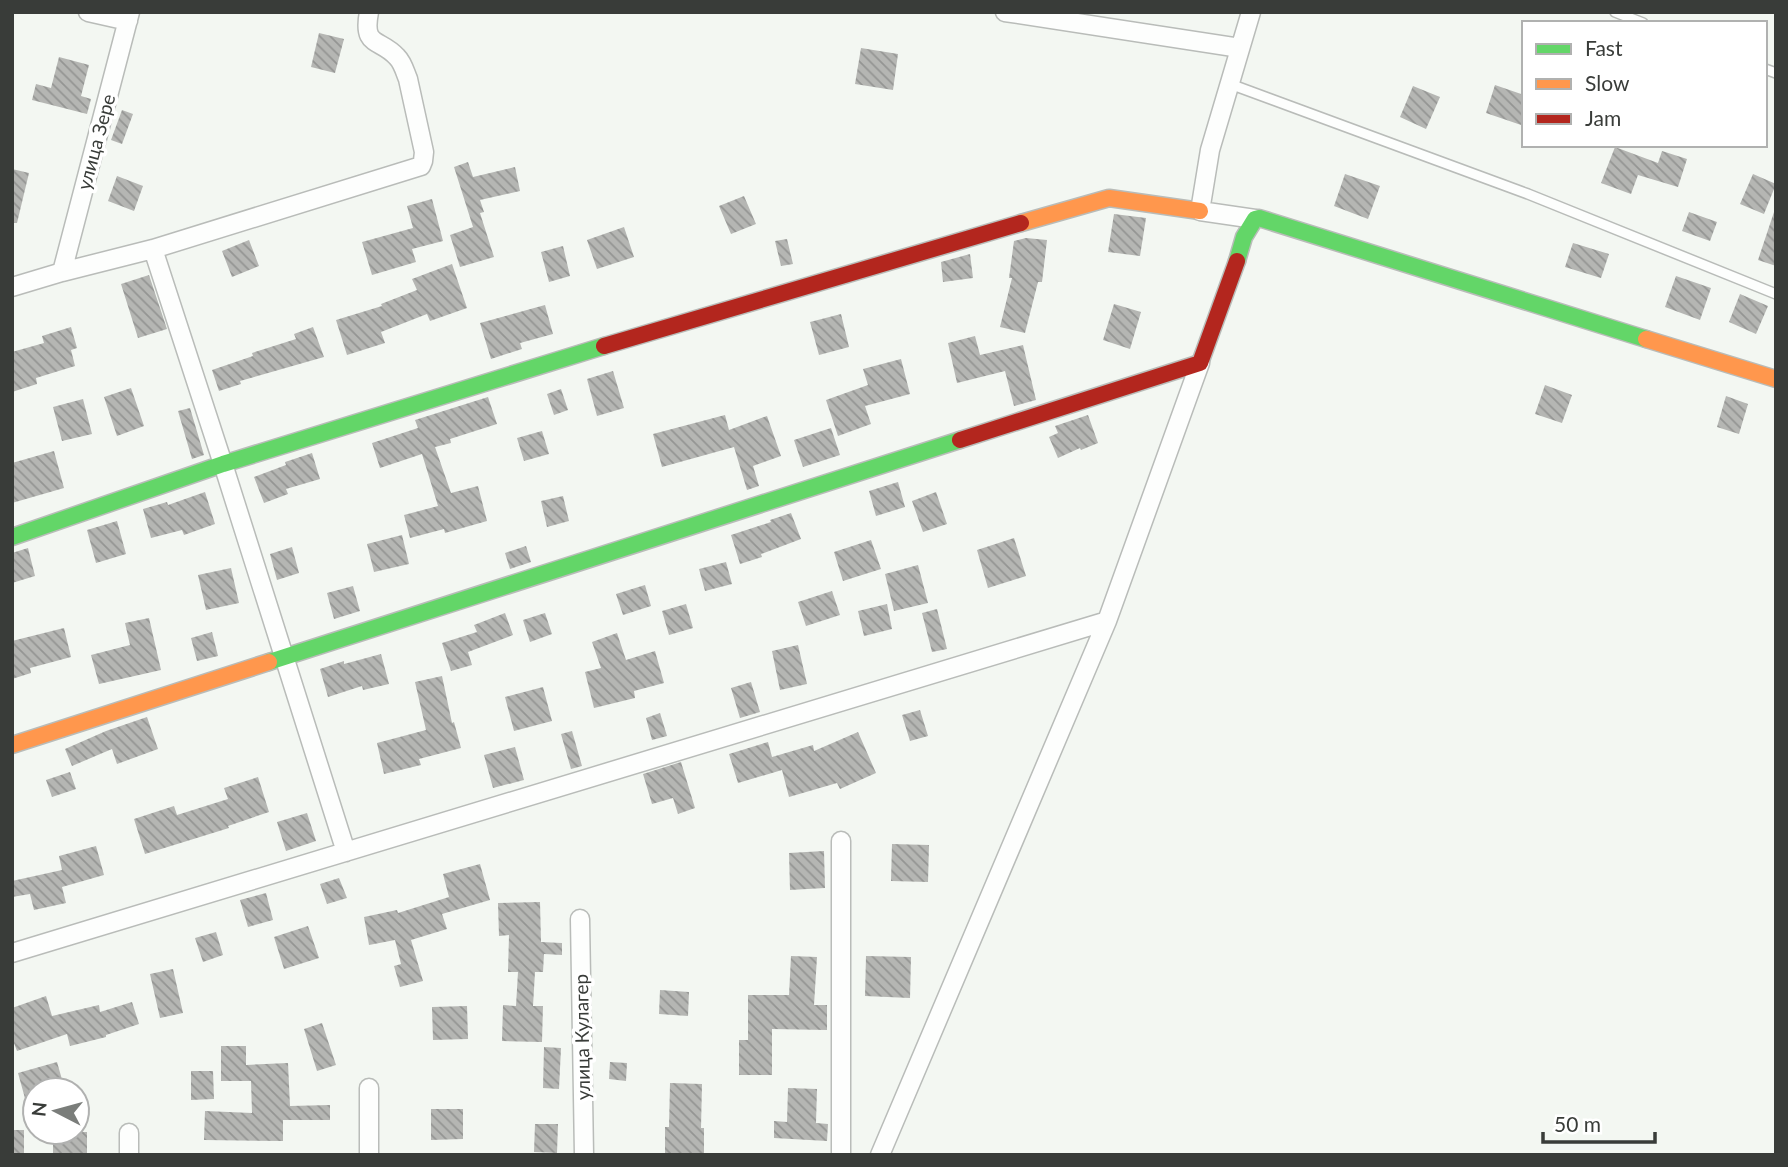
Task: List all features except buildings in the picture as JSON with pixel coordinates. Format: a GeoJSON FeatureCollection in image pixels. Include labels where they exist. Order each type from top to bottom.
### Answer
{"type":"FeatureCollection","features":[{"type":"Feature","properties":{"kind":"street"},"geometry":{"type":"LineString","coordinates":[[88,12],[129,17]]}},
{"type":"Feature","properties":{"kind":"street"},"geometry":{"type":"LineString","coordinates":[[12,287],[153,249],[421,166],[424,152],[408,79],[397,57],[374,42],[368,34],[369,12]]}},
{"type":"Feature","properties":{"kind":"street"},"geometry":{"type":"LineString","coordinates":[[1005,12],[1240,48]]}},
{"type":"Feature","properties":{"kind":"street"},"geometry":{"type":"LineString","coordinates":[[1200,211],[1210,150],[1251,12]]}},
{"type":"Feature","properties":{"kind":"street","name":"улица Зере"},"geometry":{"type":"LineString","coordinates":[[62,272],[129,17]]}},
{"type":"Feature","properties":{"kind":"street"},"geometry":{"type":"LineString","coordinates":[[12,537],[223,464],[667,326],[1110,198],[1259,218],[1776,379]]}},
{"type":"Feature","properties":{"kind":"street"},"geometry":{"type":"LineString","coordinates":[[880,1155],[1107,621],[1244,237],[1255,219]]}},
{"type":"Feature","properties":{"kind":"street"},"geometry":{"type":"LineString","coordinates":[[153,249],[346,852]]}},
{"type":"Feature","properties":{"kind":"street"},"geometry":{"type":"LineString","coordinates":[[12,745],[1200,363]]}},
{"type":"Feature","properties":{"kind":"street"},"geometry":{"type":"LineString","coordinates":[[12,953],[1107,621]]}},
{"type":"Feature","properties":{"kind":"street"},"geometry":{"type":"LineString","coordinates":[[841,841],[841,1155]]}},
{"type":"Feature","properties":{"kind":"street","name":"улица Кулагер"},"geometry":{"type":"LineString","coordinates":[[580,919],[584,1155]]}},
{"type":"Feature","properties":{"kind":"street"},"geometry":{"type":"LineString","coordinates":[[369,1088],[369,1155]]}},
{"type":"Feature","properties":{"kind":"street"},"geometry":{"type":"LineString","coordinates":[[129,1133],[130,1155]]}},
{"type":"Feature","properties":{"kind":"lane"},"geometry":{"type":"LineString","coordinates":[[1615,12],[1638,21]]}},
{"type":"Feature","properties":{"kind":"lane"},"geometry":{"type":"LineString","coordinates":[[1230,84],[1528,194],[1776,294]]}},
{"type":"Feature","properties":{"kind":"traffic: fast"},"geometry":{"type":"LineString","coordinates":[[1237,261],[1244,237],[1255,219],[1259,218],[1646,339]]}},
{"type":"Feature","properties":{"kind":"traffic: fast"},"geometry":{"type":"LineString","coordinates":[[12,537],[223,464],[604,346]]}},
{"type":"Feature","properties":{"kind":"traffic: fast"},"geometry":{"type":"LineString","coordinates":[[269,662],[960,440]]}},
{"type":"Feature","properties":{"kind":"traffic: slow"},"geometry":{"type":"LineString","coordinates":[[1021,223],[1109,198],[1200,211]]}},
{"type":"Feature","properties":{"kind":"traffic: slow"},"geometry":{"type":"LineString","coordinates":[[1646,339],[1776,379]]}},
{"type":"Feature","properties":{"kind":"traffic: slow"},"geometry":{"type":"LineString","coordinates":[[12,745],[269,662]]}},
{"type":"Feature","properties":{"kind":"traffic: jam"},"geometry":{"type":"LineString","coordinates":[[604,346],[1021,223]]}},
{"type":"Feature","properties":{"kind":"traffic: jam"},"geometry":{"type":"LineString","coordinates":[[960,440],[1200,363],[1237,261]]}}]}
